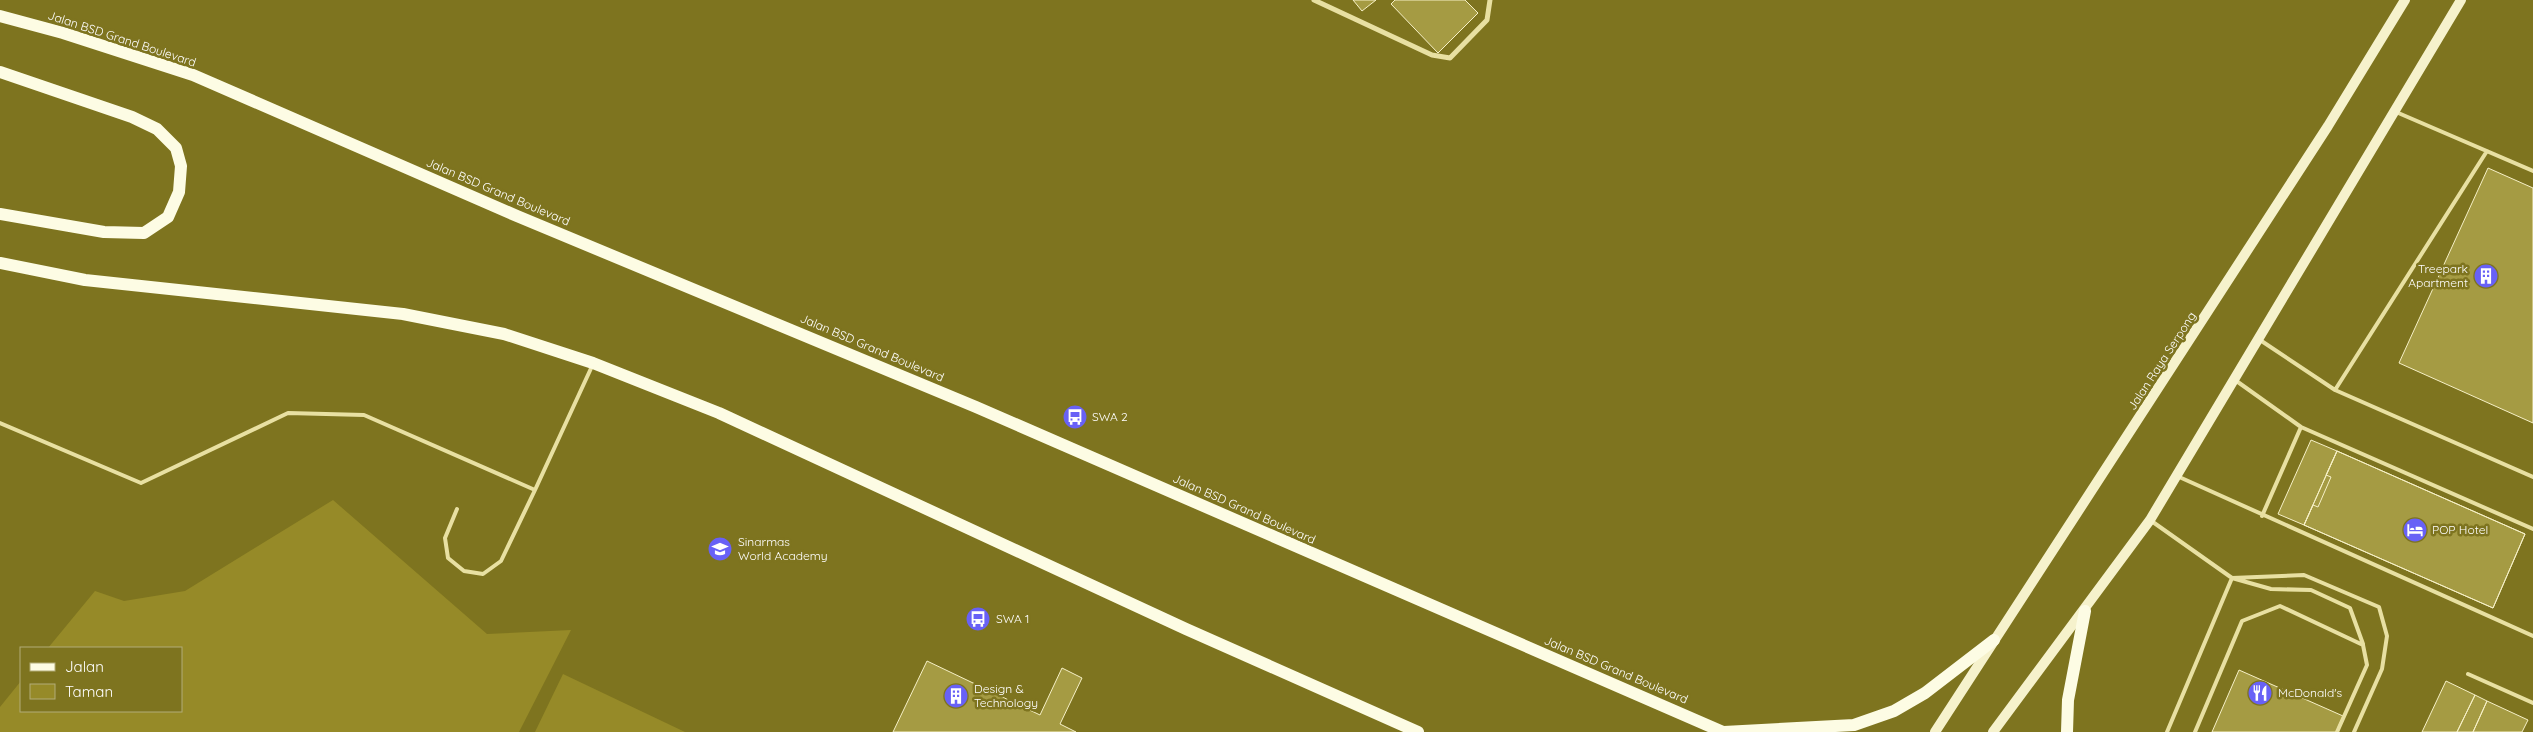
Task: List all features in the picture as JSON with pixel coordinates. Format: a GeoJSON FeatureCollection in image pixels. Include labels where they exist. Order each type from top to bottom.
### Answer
{"type":"FeatureCollection","features":[{"type":"Feature","properties":{"kind":"main road","name":"Jalan Raya Serpong"},"geometry":{"type":"LineString","coordinates":[[1935,732],[2323,135],[2405,0]]}},
{"type":"Feature","properties":{"kind":"main road"},"geometry":{"type":"LineString","coordinates":[[1993,732],[2085,612],[2150,520],[2260,340],[2461,0]]}},
{"type":"Feature","properties":{"kind":"main road","name":"Jalan BSD Grand Boulevard"},"geometry":{"type":"LineString","coordinates":[[0,16],[63,33],[193,75],[517,216],[985,411],[1724,732]]}},
{"type":"Feature","properties":{"kind":"main road"},"geometry":{"type":"LineString","coordinates":[[0,72],[132,117],[157,129],[176,148],[181,166],[178,192],[168,218],[144,233],[104,232],[0,214]]}},
{"type":"Feature","properties":{"kind":"main road"},"geometry":{"type":"LineString","coordinates":[[0,263],[84,280],[403,314],[504,334],[593,363],[719,413],[1186,629],[1418,732]]}},
{"type":"Feature","properties":{"kind":"main road"},"geometry":{"type":"LineString","coordinates":[[2067,732],[2068,700],[2085,612]]}},
{"type":"Feature","properties":{"kind":"main road"},"geometry":{"type":"LineString","coordinates":[[1724,732],[1854,725],[1894,711],[1925,693],[1994,640]]}},
{"type":"Feature","properties":{"kind":"street"},"geometry":{"type":"LineString","coordinates":[[1314,0],[1432,55],[1450,58],[1487,20],[1490,0]]}},
{"type":"Feature","properties":{"kind":"lane"},"geometry":{"type":"LineString","coordinates":[[2396,112],[2533,171]]}},
{"type":"Feature","properties":{"kind":"lane"},"geometry":{"type":"LineString","coordinates":[[2335,390],[2487,151]]}},
{"type":"Feature","properties":{"kind":"lane"},"geometry":{"type":"LineString","coordinates":[[2260,340],[2335,390],[2533,477]]}},
{"type":"Feature","properties":{"kind":"lane"},"geometry":{"type":"LineString","coordinates":[[456,509],[445,538],[448,558],[464,571],[483,574],[501,561],[593,363]]}},
{"type":"Feature","properties":{"kind":"lane"},"geometry":{"type":"LineString","coordinates":[[2235,380],[2301,427],[2533,529]]}},
{"type":"Feature","properties":{"kind":"lane"},"geometry":{"type":"LineString","coordinates":[[0,423],[141,483],[288,413],[364,415],[535,490]]}},
{"type":"Feature","properties":{"kind":"lane"},"geometry":{"type":"LineString","coordinates":[[2262,516],[2301,427]]}},
{"type":"Feature","properties":{"kind":"lane"},"geometry":{"type":"LineString","coordinates":[[2177,476],[2262,516],[2533,636]]}},
{"type":"Feature","properties":{"kind":"lane"},"geometry":{"type":"LineString","coordinates":[[2150,520],[2232,578],[2271,589],[2312,590],[2350,608],[2363,645],[2366,665],[2337,732]]}},
{"type":"Feature","properties":{"kind":"lane"},"geometry":{"type":"LineString","coordinates":[[2232,578],[2304,575],[2378,607],[2387,636],[2382,669],[2354,732]]}},
{"type":"Feature","properties":{"kind":"lane"},"geometry":{"type":"LineString","coordinates":[[2167,732],[2232,578]]}},
{"type":"Feature","properties":{"kind":"lane"},"geometry":{"type":"LineString","coordinates":[[2195,732],[2242,621],[2280,606],[2363,645]]}},
{"type":"Feature","properties":{"kind":"lane"},"geometry":{"type":"LineString","coordinates":[[2468,674],[2533,703]]}},
{"type":"Feature","properties":{"kind":"green space"},"geometry":{"type":"Polygon","coordinates":[[[333,500],[487,634],[571,630],[519,732],[0,732],[0,707],[20,682],[20,712],[182,712],[182,647],[49,647],[95,591],[124,601],[185,591],[333,500]]]}},
{"type":"Feature","properties":{"kind":"green space"},"geometry":{"type":"Polygon","coordinates":[[[563,674],[685,732],[535,732],[563,674]]]}},
{"type":"Feature","properties":{"kind":"building"},"geometry":{"type":"Polygon","coordinates":[[[1353,0],[1376,0],[1362,11],[1353,0]]]}},
{"type":"Feature","properties":{"kind":"building"},"geometry":{"type":"Polygon","coordinates":[[[1395,0],[1465,0],[1478,13],[1438,53],[1391,4],[1395,0]]]}},
{"type":"Feature","properties":{"kind":"building","name":"Treepark Apartment"},"geometry":{"type":"Polygon","coordinates":[[[2488,168],[2533,188],[2533,423],[2399,363],[2488,168]]]}},
{"type":"Feature","properties":{"kind":"building"},"geometry":{"type":"Polygon","coordinates":[[[2311,440],[2337,451],[2304,525],[2278,514],[2311,440]]]}},
{"type":"Feature","properties":{"kind":"building","name":"POP Hotel"},"geometry":{"type":"Polygon","coordinates":[[[2337,451],[2525,534],[2493,608],[2304,525],[2337,451]]]}},
{"type":"Feature","properties":{"kind":"building","name":"POP Hotel"},"geometry":{"type":"Polygon","coordinates":[[[2337,451],[2525,534],[2493,608],[2304,525],[2313,505],[2318,507],[2331,477],[2326,475],[2337,451]]]}},
{"type":"Feature","properties":{"kind":"building","name":"Design & Technology"},"geometry":{"type":"Polygon","coordinates":[[[927,661],[1040,715],[1062,668],[1082,678],[1060,724],[1076,732],[893,732],[927,661]]]}},
{"type":"Feature","properties":{"kind":"building","name":"McDonald's"},"geometry":{"type":"Polygon","coordinates":[[[2239,670],[2343,716],[2336,732],[2212,732],[2239,670]]]}},
{"type":"Feature","properties":{"kind":"building"},"geometry":{"type":"Polygon","coordinates":[[[2446,681],[2475,695],[2457,732],[2422,732],[2446,681]]]}},
{"type":"Feature","properties":{"kind":"building"},"geometry":{"type":"Polygon","coordinates":[[[2475,695],[2487,701],[2473,732],[2457,732],[2475,695]]]}},
{"type":"Feature","properties":{"kind":"building"},"geometry":{"type":"Polygon","coordinates":[[[2487,701],[2528,720],[2522,732],[2473,732],[2487,701]]]}},
{"type":"Feature","properties":{"kind":"place","name":"Treepark Apartment"},"geometry":{"type":"Point","coordinates":[2486,276]}},
{"type":"Feature","properties":{"kind":"place","name":"SWA 2"},"geometry":{"type":"Point","coordinates":[1075,417]}},
{"type":"Feature","properties":{"kind":"place","name":"POP Hotel"},"geometry":{"type":"Point","coordinates":[2415,530]}},
{"type":"Feature","properties":{"kind":"place","name":"Sinarmas World Academy"},"geometry":{"type":"Point","coordinates":[720,549]}},
{"type":"Feature","properties":{"kind":"place","name":"SWA 1"},"geometry":{"type":"Point","coordinates":[978,619]}},
{"type":"Feature","properties":{"kind":"place","name":"McDonald's"},"geometry":{"type":"Point","coordinates":[2260,693]}},
{"type":"Feature","properties":{"kind":"place","name":"Design & Technology"},"geometry":{"type":"Point","coordinates":[956,696]}}]}
